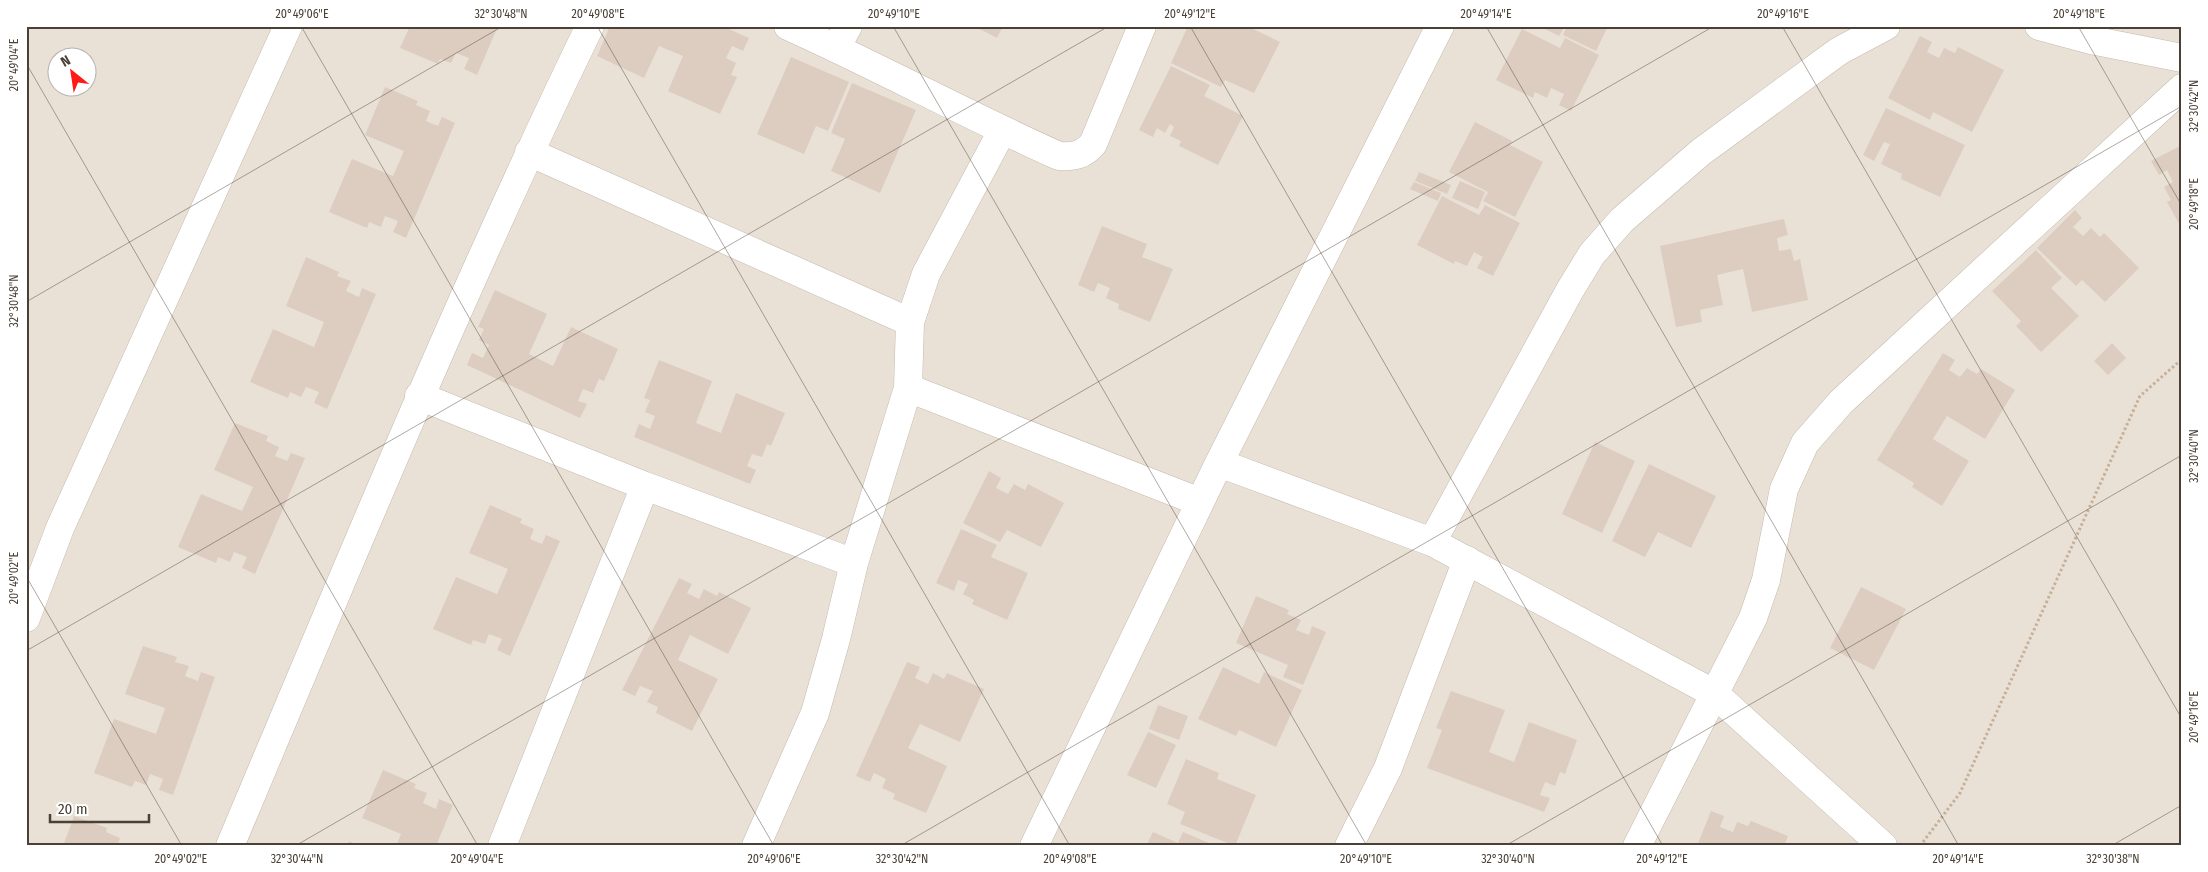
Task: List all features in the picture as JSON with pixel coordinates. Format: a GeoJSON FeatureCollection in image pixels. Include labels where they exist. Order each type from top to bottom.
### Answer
{"type":"FeatureCollection","features":[{"type":"Feature","properties":{"kind":"street"},"geometry":{"type":"LineString","coordinates":[[26,618],[60,528],[288,26]]}},
{"type":"Feature","properties":{"kind":"street"},"geometry":{"type":"LineString","coordinates":[[230,846],[419,396],[529,152],[590,26]]}},
{"type":"Feature","properties":{"kind":"street"},"geometry":{"type":"LineString","coordinates":[[788,26],[842,37],[1002,131],[1059,156],[1076,156],[1087,151],[1097,137],[1142,26]]}},
{"type":"Feature","properties":{"kind":"street"},"geometry":{"type":"LineString","coordinates":[[1034,846],[1219,463],[1440,26]]}},
{"type":"Feature","properties":{"kind":"street"},"geometry":{"type":"LineString","coordinates":[[1432,542],[1570,290],[1592,254],[1622,220],[1701,152],[1839,50],[1886,26]]}},
{"type":"Feature","properties":{"kind":"street"},"geometry":{"type":"LineString","coordinates":[[2039,26],[2091,40],[2182,58]]}},
{"type":"Feature","properties":{"kind":"street"},"geometry":{"type":"LineString","coordinates":[[1637,846],[1753,618],[1766,580],[1784,488],[1805,443],[1841,402],[2182,88]]}},
{"type":"Feature","properties":{"kind":"street"},"geometry":{"type":"LineString","coordinates":[[756,846],[815,713],[836,639],[854,563],[908,388],[910,322],[926,274],[1002,131]]}},
{"type":"Feature","properties":{"kind":"street"},"geometry":{"type":"LineString","coordinates":[[529,152],[910,322]]}},
{"type":"Feature","properties":{"kind":"street"},"geometry":{"type":"LineString","coordinates":[[908,388],[1200,502]]}},
{"type":"Feature","properties":{"kind":"street"},"geometry":{"type":"LineString","coordinates":[[419,396],[645,486],[854,563]]}},
{"type":"Feature","properties":{"kind":"street"},"geometry":{"type":"LineString","coordinates":[[1219,463],[1432,542],[1714,694],[1883,846]]}},
{"type":"Feature","properties":{"kind":"street"},"geometry":{"type":"LineString","coordinates":[[502,846],[645,486]]}},
{"type":"Feature","properties":{"kind":"street"},"geometry":{"type":"LineString","coordinates":[[1349,846],[1388,768],[1467,560]]}},
{"type":"Feature","properties":{"kind":"path"},"geometry":{"type":"LineString","coordinates":[[1920,846],[1960,793],[2140,396],[2182,359]]}},
{"type":"Feature","properties":{"kind":"shaded area"},"geometry":{"type":"Polygon","coordinates":[[[26,26],[2182,26],[2182,846],[26,846],[26,26]]]}},
{"type":"Feature","properties":{"kind":"building"},"geometry":{"type":"Polygon","coordinates":[[[410,26],[498,26],[477,75],[464,69],[469,58],[456,53],[451,63],[440,59],[438,64],[400,48],[410,26]]]}},
{"type":"Feature","properties":{"kind":"building"},"geometry":{"type":"Polygon","coordinates":[[[610,26],[722,26],[749,38],[743,51],[732,46],[726,58],[736,63],[731,75],[737,77],[720,114],[668,91],[683,56],[659,46],[644,78],[597,56],[610,26]]]}},
{"type":"Feature","properties":{"kind":"building"},"geometry":{"type":"Polygon","coordinates":[[[974,26],[1003,26],[997,38],[974,26]]]}},
{"type":"Feature","properties":{"kind":"building"},"geometry":{"type":"Polygon","coordinates":[[[1188,26],[1247,26],[1280,42],[1254,93],[1225,80],[1221,87],[1171,63],[1188,26]]]}},
{"type":"Feature","properties":{"kind":"building"},"geometry":{"type":"Polygon","coordinates":[[[1539,26],[1565,26],[1559,36],[1539,26]]]}},
{"type":"Feature","properties":{"kind":"building"},"geometry":{"type":"Polygon","coordinates":[[[1567,26],[1608,26],[1596,51],[1563,35],[1567,26]]]}},
{"type":"Feature","properties":{"kind":"building"},"geometry":{"type":"Polygon","coordinates":[[[1522,29],[1560,48],[1565,38],[1599,55],[1571,111],[1559,105],[1564,94],[1551,88],[1547,98],[1535,92],[1533,98],[1496,80],[1522,29]]]}},
{"type":"Feature","properties":{"kind":"building"},"geometry":{"type":"Polygon","coordinates":[[[1920,36],[1932,42],[1927,52],[1939,58],[1944,48],[1955,53],[1958,47],[2004,70],[1972,132],[1933,112],[1930,120],[1888,98],[1920,36]]]}},
{"type":"Feature","properties":{"kind":"building"},"geometry":{"type":"Polygon","coordinates":[[[791,57],[849,82],[828,131],[816,126],[804,154],[757,134],[791,57]]]}},
{"type":"Feature","properties":{"kind":"building"},"geometry":{"type":"Polygon","coordinates":[[[1171,66],[1210,85],[1204,96],[1243,116],[1218,165],[1179,146],[1181,141],[1170,136],[1174,127],[1170,124],[1165,133],[1157,128],[1153,137],[1139,130],[1171,66]]]}},
{"type":"Feature","properties":{"kind":"building"},"geometry":{"type":"Polygon","coordinates":[[[852,83],[916,110],[880,193],[831,171],[845,139],[831,133],[852,83]]]}},
{"type":"Feature","properties":{"kind":"building"},"geometry":{"type":"Polygon","coordinates":[[[385,87],[418,101],[416,105],[430,111],[426,121],[438,126],[442,117],[455,123],[406,238],[393,232],[398,221],[385,216],[381,227],[369,222],[367,228],[329,212],[352,159],[393,176],[404,151],[365,135],[385,87]]]}},
{"type":"Feature","properties":{"kind":"building"},"geometry":{"type":"Polygon","coordinates":[[[1886,108],[1965,145],[1940,197],[1901,179],[1902,174],[1881,164],[1890,144],[1884,142],[1874,161],[1863,155],[1886,108]]]}},
{"type":"Feature","properties":{"kind":"building"},"geometry":{"type":"Polygon","coordinates":[[[1475,122],[1512,141],[1510,145],[1543,162],[1515,217],[1483,201],[1488,192],[1449,172],[1475,122]]]}},
{"type":"Feature","properties":{"kind":"building"},"geometry":{"type":"Polygon","coordinates":[[[2182,145],[2182,229],[2167,202],[2171,200],[2164,187],[2173,182],[2167,170],[2159,175],[2151,161],[2182,145]]]}},
{"type":"Feature","properties":{"kind":"building"},"geometry":{"type":"Polygon","coordinates":[[[1419,172],[1451,185],[1447,194],[1415,181],[1419,172]]]}},
{"type":"Feature","properties":{"kind":"building"},"geometry":{"type":"Polygon","coordinates":[[[1460,181],[1485,192],[1478,209],[1452,198],[1460,181]]]}},
{"type":"Feature","properties":{"kind":"building"},"geometry":{"type":"Polygon","coordinates":[[[1414,182],[1441,193],[1438,201],[1410,189],[1414,182]]]}},
{"type":"Feature","properties":{"kind":"building"},"geometry":{"type":"Polygon","coordinates":[[[1442,196],[1479,215],[1485,205],[1520,223],[1493,276],[1477,268],[1483,257],[1474,252],[1467,266],[1455,261],[1454,264],[1417,245],[1442,196]]]}},
{"type":"Feature","properties":{"kind":"building"},"geometry":{"type":"Polygon","coordinates":[[[2075,210],[2082,218],[2073,227],[2083,236],[2091,228],[2100,237],[2104,233],[2139,268],[2105,302],[2082,280],[2076,286],[2037,248],[2075,210]]]}},
{"type":"Feature","properties":{"kind":"building"},"geometry":{"type":"Polygon","coordinates":[[[1784,219],[1788,235],[1777,238],[1779,251],[1791,249],[1794,261],[1800,259],[1808,300],[1752,312],[1743,269],[1717,275],[1723,305],[1700,310],[1702,322],[1676,327],[1660,246],[1784,219]]]}},
{"type":"Feature","properties":{"kind":"building"},"geometry":{"type":"Polygon","coordinates":[[[1102,226],[1147,244],[1142,257],[1173,269],[1150,322],[1118,309],[1119,304],[1106,298],[1110,288],[1098,283],[1094,292],[1078,285],[1102,226]]]}},
{"type":"Feature","properties":{"kind":"building"},"geometry":{"type":"Polygon","coordinates":[[[2036,250],[2062,278],[2051,288],[2079,316],[2041,352],[2016,326],[2021,321],[1992,291],[2036,250]]]}},
{"type":"Feature","properties":{"kind":"building"},"geometry":{"type":"Polygon","coordinates":[[[306,257],[339,272],[337,276],[351,281],[346,291],[359,297],[362,288],[376,294],[327,409],[314,403],[319,392],[306,387],[301,397],[290,392],[288,398],[250,382],[273,329],[314,347],[324,322],[286,306],[306,257]]]}},
{"type":"Feature","properties":{"kind":"building"},"geometry":{"type":"Polygon","coordinates":[[[495,290],[547,314],[529,354],[553,366],[571,327],[618,349],[604,381],[599,379],[593,393],[583,389],[578,401],[587,404],[580,418],[467,365],[472,353],[483,358],[489,345],[479,340],[484,329],[478,327],[495,290]]]}},
{"type":"Feature","properties":{"kind":"building"},"geometry":{"type":"Polygon","coordinates":[[[2112,343],[2126,358],[2108,375],[2094,361],[2112,343]]]}},
{"type":"Feature","properties":{"kind":"building"},"geometry":{"type":"Polygon","coordinates":[[[1943,353],[1955,360],[1949,370],[1960,377],[1967,368],[1977,374],[1981,369],[2015,390],[1985,439],[1947,416],[1933,439],[1969,461],[1942,506],[1912,487],[1914,483],[1877,460],[1943,353]]]}},
{"type":"Feature","properties":{"kind":"building"},"geometry":{"type":"Polygon","coordinates":[[[659,360],[712,381],[696,423],[721,433],[736,393],[785,413],[771,446],[767,444],[762,457],[752,454],[747,466],[756,470],[750,484],[634,437],[639,424],[650,429],[655,416],[645,412],[650,400],[644,398],[659,360]]]}},
{"type":"Feature","properties":{"kind":"building"},"geometry":{"type":"Polygon","coordinates":[[[235,423],[268,436],[266,441],[279,447],[275,456],[287,461],[291,453],[305,458],[255,574],[242,568],[247,557],[234,552],[230,562],[218,557],[216,563],[178,547],[201,494],[242,511],[253,487],[214,470],[235,423]]]}},
{"type":"Feature","properties":{"kind":"building"},"geometry":{"type":"Polygon","coordinates":[[[1595,442],[1635,461],[1602,533],[1562,514],[1595,442]]]}},
{"type":"Feature","properties":{"kind":"building"},"geometry":{"type":"Polygon","coordinates":[[[1649,464],[1716,496],[1691,548],[1658,532],[1645,557],[1612,541],[1649,464]]]}},
{"type":"Feature","properties":{"kind":"building"},"geometry":{"type":"Polygon","coordinates":[[[989,471],[1001,478],[996,488],[1008,494],[1014,484],[1025,490],[1028,484],[1064,503],[1041,547],[1007,530],[1000,542],[963,523],[989,471]]]}},
{"type":"Feature","properties":{"kind":"building"},"geometry":{"type":"Polygon","coordinates":[[[490,505],[522,519],[520,523],[534,529],[530,539],[542,544],[546,535],[560,541],[510,656],[497,650],[502,639],[489,634],[485,644],[473,640],[471,645],[433,629],[456,577],[497,594],[508,569],[469,553],[490,505]]]}},
{"type":"Feature","properties":{"kind":"building"},"geometry":{"type":"Polygon","coordinates":[[[961,529],[997,545],[991,557],[1028,573],[1007,620],[972,604],[974,600],[963,594],[968,584],[958,580],[954,591],[936,583],[961,529]]]}},
{"type":"Feature","properties":{"kind":"building"},"geometry":{"type":"Polygon","coordinates":[[[679,578],[692,584],[687,593],[699,599],[704,589],[717,596],[719,592],[751,608],[728,654],[690,635],[678,660],[718,679],[692,731],[656,713],[658,707],[647,702],[653,691],[640,686],[635,696],[622,690],[679,578]]]}},
{"type":"Feature","properties":{"kind":"building"},"geometry":{"type":"Polygon","coordinates":[[[1861,587],[1906,609],[1874,670],[1830,648],[1861,587]]]}},
{"type":"Feature","properties":{"kind":"building"},"geometry":{"type":"Polygon","coordinates":[[[1256,596],[1289,610],[1287,614],[1301,620],[1296,630],[1309,635],[1312,626],[1326,632],[1303,685],[1283,677],[1288,665],[1236,643],[1256,596]]]}},
{"type":"Feature","properties":{"kind":"building"},"geometry":{"type":"Polygon","coordinates":[[[143,646],[177,657],[175,662],[189,666],[185,676],[198,681],[201,672],[215,677],[173,795],[159,790],[163,779],[150,774],[146,785],[135,781],[132,787],[94,773],[114,719],[156,734],[165,708],[125,694],[143,646]]]}},
{"type":"Feature","properties":{"kind":"building"},"geometry":{"type":"Polygon","coordinates":[[[907,662],[920,667],[915,678],[928,684],[933,673],[944,679],[947,673],[984,689],[960,742],[920,724],[908,748],[947,766],[926,813],[893,799],[895,794],[882,788],[886,779],[874,773],[870,782],[856,776],[907,662]]]}},
{"type":"Feature","properties":{"kind":"building"},"geometry":{"type":"Polygon","coordinates":[[[1223,667],[1259,684],[1264,672],[1302,690],[1276,747],[1239,730],[1236,736],[1198,719],[1223,667]]]}},
{"type":"Feature","properties":{"kind":"building"},"geometry":{"type":"Polygon","coordinates":[[[1451,691],[1505,710],[1489,752],[1514,762],[1529,722],[1577,740],[1565,774],[1560,772],[1555,786],[1545,782],[1540,795],[1550,798],[1544,812],[1427,768],[1442,730],[1436,728],[1451,691]]]}},
{"type":"Feature","properties":{"kind":"building"},"geometry":{"type":"Polygon","coordinates":[[[1158,705],[1188,716],[1179,740],[1149,729],[1158,705]]]}},
{"type":"Feature","properties":{"kind":"building"},"geometry":{"type":"Polygon","coordinates":[[[1148,732],[1176,745],[1156,788],[1127,775],[1148,732]]]}},
{"type":"Feature","properties":{"kind":"building"},"geometry":{"type":"Polygon","coordinates":[[[1186,759],[1219,773],[1217,779],[1256,795],[1235,846],[1180,824],[1185,812],[1167,804],[1186,759]]]}},
{"type":"Feature","properties":{"kind":"building"},"geometry":{"type":"Polygon","coordinates":[[[383,770],[416,784],[414,788],[427,793],[423,803],[436,809],[439,799],[453,805],[436,846],[396,846],[401,834],[362,818],[383,770]]]}},
{"type":"Feature","properties":{"kind":"building"},"geometry":{"type":"Polygon","coordinates":[[[1711,811],[1724,816],[1720,827],[1733,832],[1737,822],[1748,826],[1751,821],[1788,836],[1784,846],[1697,846],[1711,811]]]}},
{"type":"Feature","properties":{"kind":"building"},"geometry":{"type":"Polygon","coordinates":[[[74,816],[107,828],[106,832],[120,838],[117,846],[63,846],[74,816]]]}},
{"type":"Feature","properties":{"kind":"building"},"geometry":{"type":"Polygon","coordinates":[[[1153,832],[1178,843],[1183,832],[1216,846],[1146,846],[1153,832]]]}},
{"type":"Feature","properties":{"kind":"building"},"geometry":{"type":"Polygon","coordinates":[[[349,841],[360,846],[348,846],[349,841]]]}}]}
